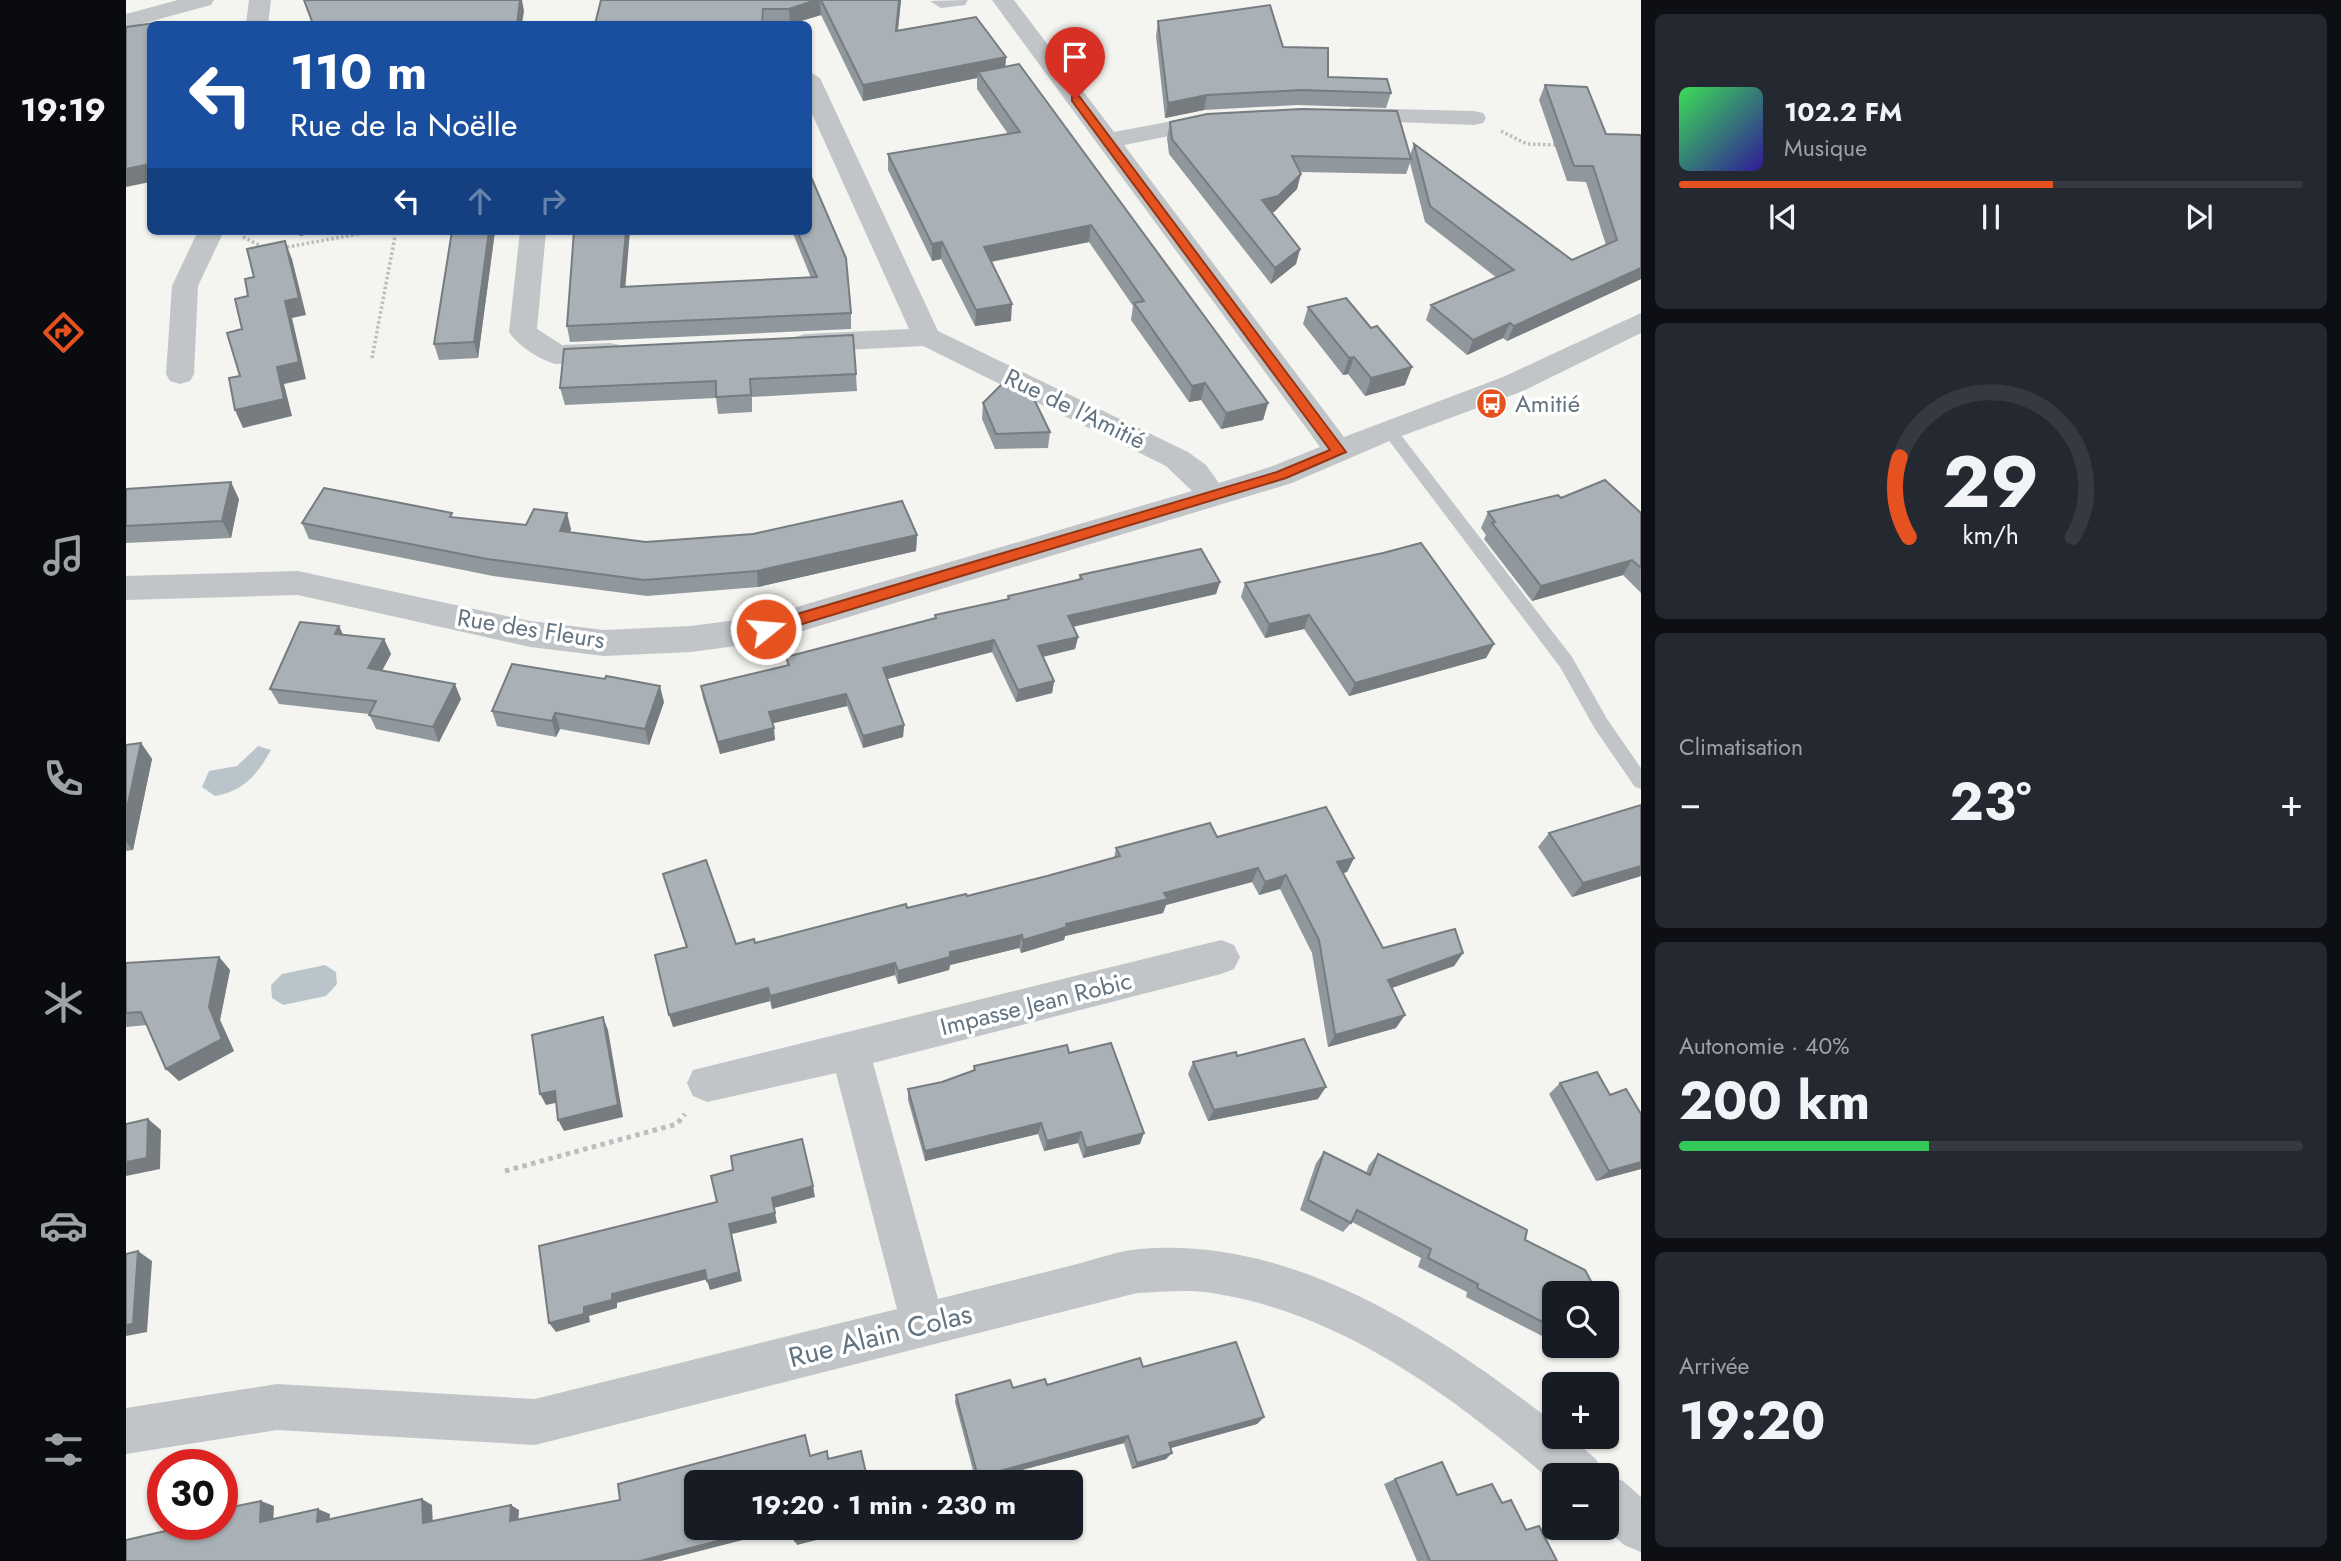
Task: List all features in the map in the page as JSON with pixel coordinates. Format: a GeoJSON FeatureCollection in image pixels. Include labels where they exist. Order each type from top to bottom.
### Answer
{"type":"FeatureCollection","features":[{"type":"Feature","properties":{"kind":"street"},"geometry":{"type":"LineString","coordinates":[[126,21],[204,0]]}},
{"type":"Feature","properties":{"kind":"street"},"geometry":{"type":"LineString","coordinates":[[257,21],[260,0]]}},
{"type":"Feature","properties":{"kind":"street"},"geometry":{"type":"LineString","coordinates":[[1003,0],[1339,452]]}},
{"type":"Feature","properties":{"kind":"street"},"geometry":{"type":"LineString","coordinates":[[812,87],[927,337]]}},
{"type":"Feature","properties":{"kind":"street"},"geometry":{"type":"LineString","coordinates":[[1332,115],[1474,118]]}},
{"type":"Feature","properties":{"kind":"street"},"geometry":{"type":"LineString","coordinates":[[1106,141],[1204,120],[1244,118]]}},
{"type":"Feature","properties":{"kind":"street"},"geometry":{"type":"LineString","coordinates":[[180,374],[185,286],[209,235]]}},
{"type":"Feature","properties":{"kind":"street"},"geometry":{"type":"LineString","coordinates":[[533,235],[523,332],[555,355],[638,351]]}},
{"type":"Feature","properties":{"kind":"street","name":"Rue des Fleurs"},"geometry":{"type":"LineString","coordinates":[[126,588],[299,583],[530,634],[604,643],[691,639],[766,629],[1281,475],[1389,429],[1513,384],[1641,322]]}},
{"type":"Feature","properties":{"kind":"street","name":"Rue de l'Amitié"},"geometry":{"type":"LineString","coordinates":[[775,344],[927,337],[1177,459],[1195,473],[1212,495]]}},
{"type":"Feature","properties":{"kind":"street","name":"Impasse Jean Robic"},"geometry":{"type":"LineString","coordinates":[[708,1083],[850,1051],[1221,957]]}},
{"type":"Feature","properties":{"kind":"street"},"geometry":{"type":"LineString","coordinates":[[850,1051],[923,1324]]}},
{"type":"Feature","properties":{"kind":"street","name":"Rue Alain Colas"},"geometry":{"type":"LineString","coordinates":[[126,1431],[277,1407],[535,1422],[1137,1271],[1210,1271],[1303,1293],[1409,1349],[1524,1426],[1566,1463]]}},
{"type":"Feature","properties":{"kind":"street"},"geometry":{"type":"LineString","coordinates":[[1619,1509],[1641,1528]]}},
{"type":"Feature","properties":{"kind":"lane"},"geometry":{"type":"LineString","coordinates":[[1389,429],[1566,662],[1601,724],[1641,782]]}},
{"type":"Feature","properties":{"kind":"path"},"geometry":{"type":"LineString","coordinates":[[1474,118],[1527,144],[1565,145]]}},
{"type":"Feature","properties":{"kind":"path"},"geometry":{"type":"LineString","coordinates":[[240,235],[270,251],[353,235]]}},
{"type":"Feature","properties":{"kind":"path"},"geometry":{"type":"LineString","coordinates":[[372,358],[395,235]]}},
{"type":"Feature","properties":{"kind":"path"},"geometry":{"type":"LineString","coordinates":[[505,1171],[677,1124],[708,1083]]}},
{"type":"Feature","properties":{"kind":"shaded area"},"geometry":{"type":"Polygon","coordinates":[[[258,746],[271,750],[255,774],[242,786],[215,796],[202,787],[209,771],[237,766],[258,746]]]}},
{"type":"Feature","properties":{"kind":"shaded area"},"geometry":{"type":"Polygon","coordinates":[[[325,965],[336,972],[337,984],[326,996],[283,1005],[272,998],[271,985],[282,974],[325,965]]]}},
{"type":"Feature","properties":{"kind":"building"},"geometry":{"type":"Polygon","coordinates":[[[304,0],[520,0],[517,21],[312,21],[304,0]]]}},
{"type":"Feature","properties":{"kind":"building"},"geometry":{"type":"Polygon","coordinates":[[[601,0],[816,0],[789,9],[763,9],[762,21],[596,21],[601,0]]]}},
{"type":"Feature","properties":{"kind":"building"},"geometry":{"type":"Polygon","coordinates":[[[821,0],[899,0],[896,31],[976,17],[1006,57],[863,85],[821,0]]]}},
{"type":"Feature","properties":{"kind":"building"},"geometry":{"type":"Polygon","coordinates":[[[1270,5],[1283,47],[1328,48],[1328,77],[1387,79],[1391,93],[1301,90],[1207,95],[1168,103],[1158,21],[1270,5]]]}},
{"type":"Feature","properties":{"kind":"building"},"geometry":{"type":"Polygon","coordinates":[[[147,24],[147,165],[126,169],[126,27],[147,24]]]}},
{"type":"Feature","properties":{"kind":"building"},"geometry":{"type":"Polygon","coordinates":[[[1019,64],[1268,403],[1226,413],[1205,383],[1192,386],[1134,303],[1144,301],[1091,225],[984,247],[1012,304],[976,310],[942,242],[932,244],[888,154],[1020,132],[978,72],[1019,64]]]}},
{"type":"Feature","properties":{"kind":"building"},"geometry":{"type":"Polygon","coordinates":[[[1545,85],[1587,87],[1606,134],[1641,135],[1641,268],[1514,326],[1510,323],[1473,340],[1431,305],[1514,270],[1430,206],[1414,144],[1572,260],[1617,240],[1593,166],[1574,166],[1545,85]]]}},
{"type":"Feature","properties":{"kind":"building"},"geometry":{"type":"Polygon","coordinates":[[[1301,109],[1397,111],[1411,159],[1292,156],[1301,174],[1278,196],[1262,200],[1300,249],[1275,268],[1172,139],[1170,122],[1207,114],[1301,109]]]}},
{"type":"Feature","properties":{"kind":"building"},"geometry":{"type":"Polygon","coordinates":[[[812,179],[846,258],[851,313],[567,326],[574,235],[626,235],[621,287],[817,277],[799,235],[812,235],[812,179]]]}},
{"type":"Feature","properties":{"kind":"building"},"geometry":{"type":"Polygon","coordinates":[[[451,235],[488,235],[474,342],[434,344],[451,235]]]}},
{"type":"Feature","properties":{"kind":"building"},"geometry":{"type":"Polygon","coordinates":[[[285,241],[299,298],[285,301],[299,362],[277,367],[284,399],[235,410],[229,378],[240,376],[227,333],[242,329],[235,299],[248,296],[245,279],[254,277],[247,249],[285,241]]]}},
{"type":"Feature","properties":{"kind":"building"},"geometry":{"type":"Polygon","coordinates":[[[1346,298],[1371,328],[1377,326],[1412,367],[1371,378],[1354,357],[1349,358],[1308,307],[1346,298]]]}},
{"type":"Feature","properties":{"kind":"building"},"geometry":{"type":"Polygon","coordinates":[[[853,335],[856,374],[750,379],[751,395],[716,397],[716,381],[560,388],[564,349],[853,335]]]}},
{"type":"Feature","properties":{"kind":"building"},"geometry":{"type":"Polygon","coordinates":[[[1002,384],[1034,399],[1050,432],[996,434],[983,403],[1002,384]]]}},
{"type":"Feature","properties":{"kind":"building"},"geometry":{"type":"Polygon","coordinates":[[[1605,480],[1641,513],[1641,568],[1632,560],[1541,586],[1492,523],[1495,522],[1488,512],[1558,495],[1561,498],[1605,480]]]}},
{"type":"Feature","properties":{"kind":"building"},"geometry":{"type":"Polygon","coordinates":[[[231,482],[222,521],[126,526],[126,489],[231,482]]]}},
{"type":"Feature","properties":{"kind":"building"},"geometry":{"type":"Polygon","coordinates":[[[324,488],[452,513],[450,517],[526,525],[534,509],[567,513],[560,531],[646,542],[753,534],[902,501],[917,535],[757,571],[644,580],[487,559],[302,523],[324,488]]]}},
{"type":"Feature","properties":{"kind":"building"},"geometry":{"type":"Polygon","coordinates":[[[1421,543],[1494,644],[1355,683],[1309,615],[1269,624],[1245,583],[1383,553],[1421,543]]]}},
{"type":"Feature","properties":{"kind":"building"},"geometry":{"type":"Polygon","coordinates":[[[1201,549],[1220,582],[1068,616],[1078,637],[1038,646],[1054,681],[1018,690],[994,640],[883,668],[904,725],[863,736],[846,694],[769,712],[774,728],[718,742],[701,686],[789,665],[786,657],[936,618],[935,615],[1082,579],[1080,575],[1201,549]]]}},
{"type":"Feature","properties":{"kind":"building"},"geometry":{"type":"Polygon","coordinates":[[[300,622],[339,626],[335,634],[384,639],[368,668],[455,684],[433,727],[369,715],[376,701],[270,689],[300,622]]]}},
{"type":"Feature","properties":{"kind":"building"},"geometry":{"type":"Polygon","coordinates":[[[512,664],[660,686],[645,729],[555,713],[552,721],[492,711],[512,664]]]}},
{"type":"Feature","properties":{"kind":"building"},"geometry":{"type":"Polygon","coordinates":[[[141,743],[126,813],[126,745],[141,743]]]}},
{"type":"Feature","properties":{"kind":"building"},"geometry":{"type":"Polygon","coordinates":[[[1641,805],[1641,866],[1583,883],[1549,833],[1641,805]]]}},
{"type":"Feature","properties":{"kind":"building"},"geometry":{"type":"Polygon","coordinates":[[[1326,807],[1354,858],[1337,862],[1383,948],[1455,929],[1463,953],[1388,980],[1405,1015],[1335,1035],[1319,940],[1286,875],[1265,882],[1258,868],[1164,893],[1168,899],[1066,924],[1067,927],[1023,940],[1022,935],[950,952],[950,957],[898,971],[895,963],[770,996],[768,988],[669,1015],[655,955],[687,947],[663,874],[706,860],[736,944],[754,939],[755,943],[906,904],[907,908],[1047,876],[1120,856],[1116,848],[1210,823],[1217,837],[1326,807]]]}},
{"type":"Feature","properties":{"kind":"building"},"geometry":{"type":"Polygon","coordinates":[[[219,957],[209,1007],[222,1039],[166,1069],[141,1012],[126,1013],[126,963],[219,957]]]}},
{"type":"Feature","properties":{"kind":"building"},"geometry":{"type":"Polygon","coordinates":[[[603,1017],[618,1105],[558,1120],[555,1091],[540,1094],[532,1035],[603,1017]]]}},
{"type":"Feature","properties":{"kind":"building"},"geometry":{"type":"Polygon","coordinates":[[[1304,1039],[1326,1087],[1214,1110],[1193,1062],[1236,1052],[1237,1056],[1304,1039]]]}},
{"type":"Feature","properties":{"kind":"building"},"geometry":{"type":"Polygon","coordinates":[[[1111,1043],[1144,1133],[1086,1148],[1081,1132],[1047,1141],[1041,1123],[925,1151],[908,1089],[942,1082],[975,1070],[974,1066],[1067,1045],[1069,1053],[1111,1043]]]}},
{"type":"Feature","properties":{"kind":"building"},"geometry":{"type":"Polygon","coordinates":[[[1597,1072],[1610,1095],[1626,1089],[1641,1114],[1641,1162],[1609,1171],[1560,1083],[1597,1072]]]}},
{"type":"Feature","properties":{"kind":"building"},"geometry":{"type":"Polygon","coordinates":[[[148,1119],[147,1158],[126,1162],[126,1124],[148,1119]]]}},
{"type":"Feature","properties":{"kind":"building"},"geometry":{"type":"Polygon","coordinates":[[[802,1139],[813,1186],[772,1198],[775,1213],[729,1224],[739,1272],[707,1281],[705,1270],[612,1294],[612,1300],[584,1307],[584,1314],[549,1323],[539,1246],[717,1202],[711,1176],[733,1170],[731,1156],[802,1139]]]}},
{"type":"Feature","properties":{"kind":"building"},"geometry":{"type":"Polygon","coordinates":[[[1324,1152],[1370,1175],[1378,1154],[1527,1230],[1525,1240],[1585,1270],[1591,1281],[1542,1281],[1542,1322],[1477,1288],[1478,1284],[1428,1258],[1431,1249],[1357,1210],[1351,1223],[1308,1200],[1324,1152]]]}},
{"type":"Feature","properties":{"kind":"building"},"geometry":{"type":"Polygon","coordinates":[[[138,1251],[133,1324],[126,1325],[126,1254],[138,1251]]]}},
{"type":"Feature","properties":{"kind":"building"},"geometry":{"type":"Polygon","coordinates":[[[1236,1342],[1264,1417],[1169,1443],[1172,1453],[1137,1463],[1128,1436],[1004,1470],[976,1470],[956,1395],[1010,1380],[1013,1388],[1045,1379],[1047,1385],[1140,1358],[1143,1367],[1236,1342]]]}},
{"type":"Feature","properties":{"kind":"building"},"geometry":{"type":"Polygon","coordinates":[[[805,1435],[810,1456],[827,1451],[828,1459],[861,1451],[865,1470],[684,1470],[684,1540],[721,1540],[640,1561],[126,1561],[126,1540],[147,1535],[147,1540],[238,1540],[238,1506],[261,1501],[260,1522],[318,1509],[317,1522],[422,1499],[423,1523],[511,1505],[510,1521],[620,1500],[618,1484],[805,1435]]]}},
{"type":"Feature","properties":{"kind":"building"},"geometry":{"type":"Polygon","coordinates":[[[1442,1462],[1457,1495],[1492,1484],[1502,1503],[1511,1500],[1526,1530],[1539,1526],[1542,1540],[1546,1540],[1557,1561],[1430,1561],[1395,1479],[1442,1462]]]}},
{"type":"Feature","properties":{"kind":"place","name":"Amitié"},"geometry":{"type":"Point","coordinates":[1492,404]}},
{"type":"Feature","properties":{"kind":"route"},"geometry":{"type":"LineString","coordinates":[[766,629],[1281,475],[1339,452],[1075,99]]}}]}
